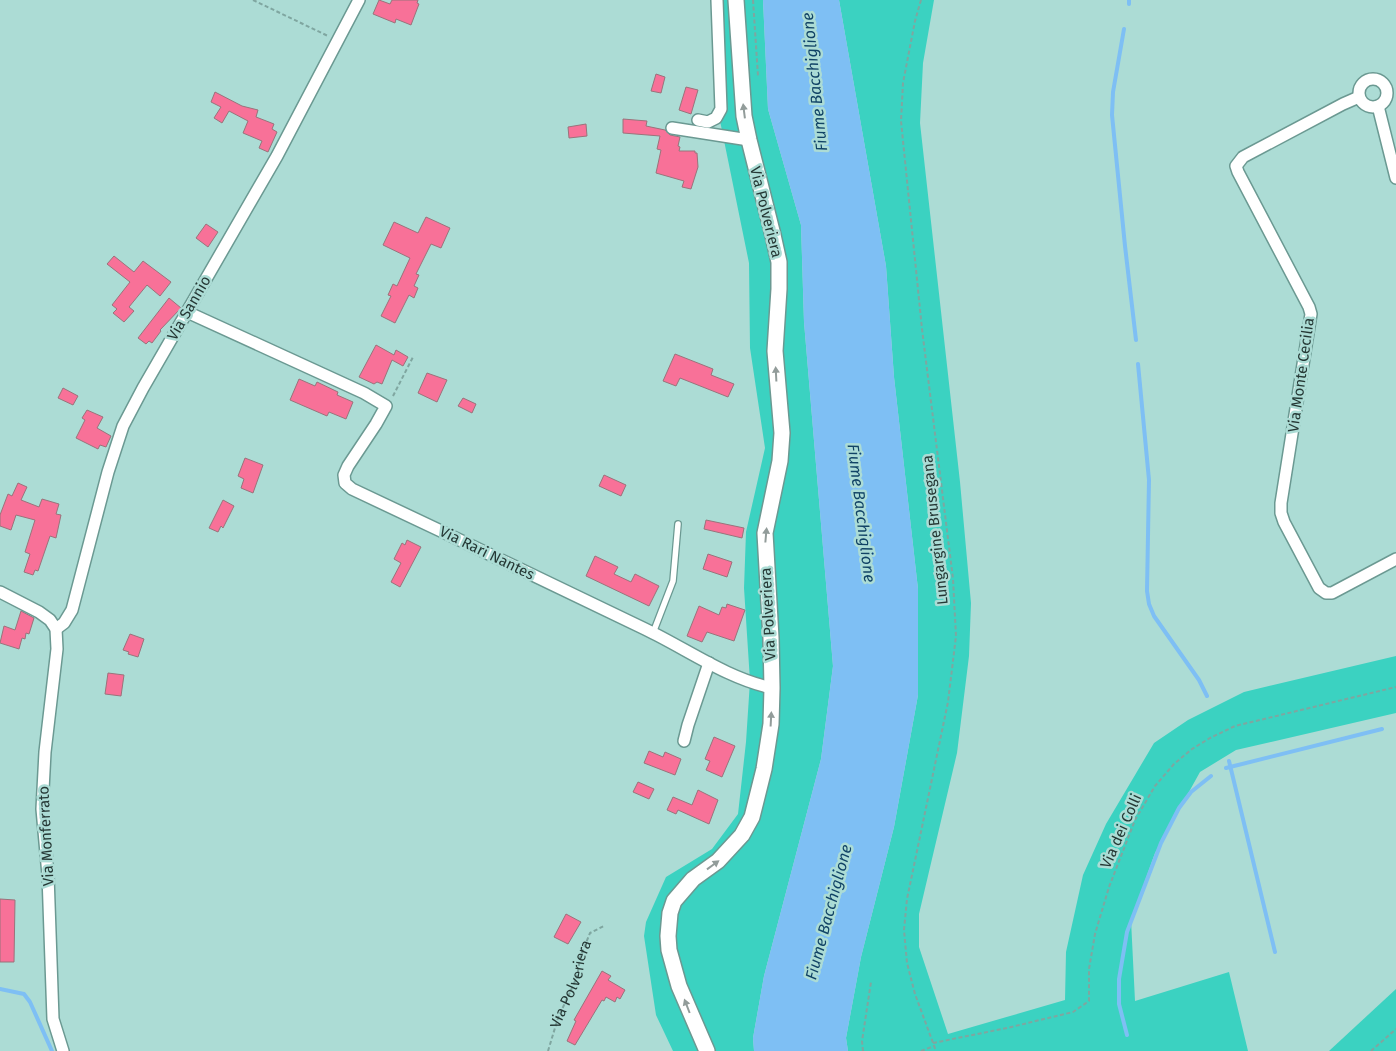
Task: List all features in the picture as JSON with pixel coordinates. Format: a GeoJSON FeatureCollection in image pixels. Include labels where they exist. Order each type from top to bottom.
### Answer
{"type":"FeatureCollection","features":[{"type":"Feature","properties":{"kind":"street","name":"Via Sannio"},"geometry":{"type":"LineString","coordinates":[[56,629],[64,623],[72,610],[108,472],[123,426],[277,156],[358,0]]}},
{"type":"Feature","properties":{"kind":"street"},"geometry":{"type":"LineString","coordinates":[[698,120],[708,122],[716,118],[721,109],[717,0]]}},
{"type":"Feature","properties":{"kind":"street","name":"Via Polveriera"},"geometry":{"type":"LineString","coordinates":[[707,1051],[679,986],[669,950],[670,913],[674,901],[693,879],[718,861],[742,835],[752,817],[766,760],[771,724],[772,688],[765,533],[780,461],[782,433],[775,351],[779,262],[748,140],[741,88],[736,0]]}},
{"type":"Feature","properties":{"kind":"street","name":"Via Monte Cecilia"},"geometry":{"type":"LineString","coordinates":[[1376,78],[1391,87],[1384,103],[1375,107],[1365,105],[1359,97],[1360,87],[1367,80],[1376,78]]}},
{"type":"Feature","properties":{"kind":"street","name":"Via Monte Cecilia"},"geometry":{"type":"LineString","coordinates":[[1359,97],[1243,157],[1236,166],[1311,314],[1281,503],[1281,513],[1284,522],[1319,588],[1326,593],[1332,593],[1396,559]]}},
{"type":"Feature","properties":{"kind":"street"},"geometry":{"type":"LineString","coordinates":[[1378,106],[1396,178]]}},
{"type":"Feature","properties":{"kind":"street"},"geometry":{"type":"LineString","coordinates":[[672,128],[748,140]]}},
{"type":"Feature","properties":{"kind":"street"},"geometry":{"type":"LineString","coordinates":[[187,312],[364,393],[386,406]]}},
{"type":"Feature","properties":{"kind":"street","name":"Via Rari Nantes"},"geometry":{"type":"LineString","coordinates":[[386,406],[348,466],[344,475],[345,484],[653,633],[709,663],[756,685],[772,688]]}},
{"type":"Feature","properties":{"kind":"street"},"geometry":{"type":"LineString","coordinates":[[0,592],[39,612],[50,620],[56,629]]}},
{"type":"Feature","properties":{"kind":"street","name":"Via Monferrato"},"geometry":{"type":"LineString","coordinates":[[56,629],[57,649],[45,752],[42,809],[48,875],[53,1020],[63,1051]]}},
{"type":"Feature","properties":{"kind":"street"},"geometry":{"type":"LineString","coordinates":[[684,741],[709,663]]}},
{"type":"Feature","properties":{"kind":"lane"},"geometry":{"type":"LineString","coordinates":[[653,633],[673,581],[678,524]]}},
{"type":"Feature","properties":{"kind":"path"},"geometry":{"type":"LineString","coordinates":[[253,0],[337,41]]}},
{"type":"Feature","properties":{"kind":"path"},"geometry":{"type":"LineString","coordinates":[[753,0],[758,76]]}},
{"type":"Feature","properties":{"kind":"path","name":"Lungargine Brusegana"},"geometry":{"type":"LineString","coordinates":[[921,0],[915,20],[903,83],[902,121],[922,329],[953,579],[956,636],[948,702],[907,899],[904,930],[910,977],[936,1051]]}},
{"type":"Feature","properties":{"kind":"path"},"geometry":{"type":"LineString","coordinates":[[386,406],[414,357]]}},
{"type":"Feature","properties":{"kind":"path","name":"Via dei Colli"},"geometry":{"type":"LineString","coordinates":[[934,1045],[1073,1012],[1089,1001],[1089,968],[1095,934],[1135,820],[1155,786],[1174,764],[1192,749],[1236,726],[1396,687]]}},
{"type":"Feature","properties":{"kind":"path","name":"Via Polveriera"},"geometry":{"type":"LineString","coordinates":[[548,1051],[558,1018],[577,977],[580,958],[590,933],[604,926]]}},
{"type":"Feature","properties":{"kind":"path"},"geometry":{"type":"LineString","coordinates":[[863,1051],[862,1041],[871,982]]}},
{"type":"Feature","properties":{"kind":"path"},"geometry":{"type":"LineString","coordinates":[[1372,1051],[1396,1029]]}},
{"type":"Feature","properties":{"kind":"path"},"geometry":{"type":"LineString","coordinates":[[921,1051],[934,1045]]}},
{"type":"Feature","properties":{"kind":"green space"},"geometry":{"type":"Polygon","coordinates":[[[714,0],[763,0],[768,109],[801,225],[804,322],[833,666],[821,759],[764,976],[753,1038],[754,1051],[673,1051],[656,1015],[644,936],[646,922],[666,877],[712,849],[738,814],[750,681],[744,588],[746,532],[765,448],[750,348],[749,263],[718,111],[714,0]]]}},
{"type":"Feature","properties":{"kind":"green space"},"geometry":{"type":"Polygon","coordinates":[[[839,0],[934,0],[923,63],[920,123],[960,482],[971,603],[969,656],[957,753],[919,914],[919,947],[948,1034],[1065,1000],[1066,952],[1083,875],[1106,824],[1154,743],[1188,720],[1244,692],[1396,656],[1396,713],[1236,750],[1200,772],[1155,853],[1131,920],[1135,1001],[1229,972],[1248,1051],[848,1051],[846,1038],[861,957],[894,827],[918,695],[918,589],[894,377],[886,266],[839,0]]]}},
{"type":"Feature","properties":{"kind":"green space"},"geometry":{"type":"Polygon","coordinates":[[[1396,989],[1396,1051],[1329,1051],[1396,989]]]}},
{"type":"Feature","properties":{"kind":"water","name":"Fiume Bacchiglione"},"geometry":{"type":"Polygon","coordinates":[[[763,0],[839,0],[886,266],[894,377],[918,589],[918,695],[894,827],[861,957],[846,1038],[848,1051],[754,1051],[753,1038],[764,976],[821,759],[833,666],[804,322],[801,225],[768,109],[763,0]]]}},
{"type":"Feature","properties":{"kind":"building"},"geometry":{"type":"Polygon","coordinates":[[[379,0],[390,4],[392,0],[418,0],[417,3],[419,4],[411,25],[396,19],[395,23],[373,14],[379,0]]]}},
{"type":"Feature","properties":{"kind":"building"},"geometry":{"type":"Polygon","coordinates":[[[656,74],[665,77],[661,93],[651,91],[656,74]]]}},
{"type":"Feature","properties":{"kind":"building"},"geometry":{"type":"Polygon","coordinates":[[[686,87],[698,90],[691,114],[679,110],[686,87]]]}},
{"type":"Feature","properties":{"kind":"building"},"geometry":{"type":"Polygon","coordinates":[[[215,92],[242,106],[258,110],[256,117],[274,124],[272,129],[277,132],[268,152],[259,148],[262,141],[243,133],[248,121],[229,111],[222,123],[214,118],[221,107],[211,102],[215,92]]]}},
{"type":"Feature","properties":{"kind":"building"},"geometry":{"type":"Polygon","coordinates":[[[623,119],[647,121],[646,126],[665,130],[670,135],[680,137],[679,151],[695,151],[697,153],[698,167],[691,189],[682,187],[684,181],[656,173],[661,150],[657,149],[660,136],[623,133],[623,119]]]}},
{"type":"Feature","properties":{"kind":"building"},"geometry":{"type":"Polygon","coordinates":[[[586,124],[587,136],[569,138],[568,127],[586,124]]]}},
{"type":"Feature","properties":{"kind":"building"},"geometry":{"type":"Polygon","coordinates":[[[426,217],[450,228],[441,248],[431,244],[416,274],[419,275],[414,286],[418,288],[414,298],[409,295],[395,323],[381,316],[391,296],[388,295],[393,284],[397,286],[410,258],[383,245],[394,222],[418,233],[426,217]]]}},
{"type":"Feature","properties":{"kind":"building"},"geometry":{"type":"Polygon","coordinates":[[[206,224],[218,232],[208,247],[196,238],[206,224]]]}},
{"type":"Feature","properties":{"kind":"building"},"geometry":{"type":"Polygon","coordinates":[[[114,256],[134,272],[143,261],[171,282],[160,296],[147,285],[129,307],[134,311],[124,322],[113,313],[117,309],[112,305],[130,282],[107,264],[114,256]]]}},
{"type":"Feature","properties":{"kind":"building"},"geometry":{"type":"Polygon","coordinates":[[[169,298],[181,308],[160,330],[152,343],[149,341],[146,344],[138,338],[169,298]]]}},
{"type":"Feature","properties":{"kind":"building"},"geometry":{"type":"Polygon","coordinates":[[[376,345],[394,355],[396,350],[408,357],[403,366],[392,360],[382,384],[377,382],[374,384],[359,377],[376,345]]]}},
{"type":"Feature","properties":{"kind":"building"},"geometry":{"type":"Polygon","coordinates":[[[675,354],[713,369],[711,375],[734,384],[728,397],[680,378],[676,386],[663,381],[675,354]]]}},
{"type":"Feature","properties":{"kind":"building"},"geometry":{"type":"Polygon","coordinates":[[[427,373],[447,380],[437,402],[418,393],[427,373]]]}},
{"type":"Feature","properties":{"kind":"building"},"geometry":{"type":"Polygon","coordinates":[[[299,379],[315,386],[317,382],[338,392],[337,395],[353,402],[346,419],[329,412],[327,416],[290,400],[299,379]]]}},
{"type":"Feature","properties":{"kind":"building"},"geometry":{"type":"Polygon","coordinates":[[[63,388],[78,396],[73,405],[58,398],[63,388]]]}},
{"type":"Feature","properties":{"kind":"building"},"geometry":{"type":"Polygon","coordinates":[[[463,398],[476,404],[472,413],[458,406],[463,398]]]}},
{"type":"Feature","properties":{"kind":"building"},"geometry":{"type":"Polygon","coordinates":[[[87,410],[103,417],[97,428],[111,436],[106,447],[100,445],[98,449],[76,438],[85,420],[82,418],[87,410]]]}},
{"type":"Feature","properties":{"kind":"building"},"geometry":{"type":"Polygon","coordinates":[[[245,458],[263,465],[253,493],[241,488],[244,479],[238,476],[245,458]]]}},
{"type":"Feature","properties":{"kind":"building"},"geometry":{"type":"Polygon","coordinates":[[[604,475],[626,485],[621,496],[599,486],[604,475]]]}},
{"type":"Feature","properties":{"kind":"building"},"geometry":{"type":"Polygon","coordinates":[[[18,483],[27,487],[21,500],[39,507],[42,499],[59,504],[56,514],[61,515],[56,538],[50,536],[38,571],[35,570],[33,575],[24,572],[30,554],[25,552],[35,520],[16,515],[11,530],[0,526],[0,515],[8,494],[12,496],[18,483]]]}},
{"type":"Feature","properties":{"kind":"building"},"geometry":{"type":"Polygon","coordinates":[[[223,500],[234,506],[223,528],[221,526],[218,532],[209,528],[223,500]]]}},
{"type":"Feature","properties":{"kind":"building"},"geometry":{"type":"Polygon","coordinates":[[[706,520],[744,528],[742,538],[704,529],[706,520]]]}},
{"type":"Feature","properties":{"kind":"building"},"geometry":{"type":"Polygon","coordinates":[[[407,540],[421,547],[400,587],[391,582],[401,563],[394,559],[402,543],[405,545],[407,540]]]}},
{"type":"Feature","properties":{"kind":"building"},"geometry":{"type":"Polygon","coordinates":[[[708,554],[732,562],[727,577],[703,569],[708,554]]]}},
{"type":"Feature","properties":{"kind":"building"},"geometry":{"type":"Polygon","coordinates":[[[595,556],[618,567],[614,574],[631,582],[635,574],[659,586],[649,606],[586,576],[595,556]]]}},
{"type":"Feature","properties":{"kind":"building"},"geometry":{"type":"Polygon","coordinates":[[[727,604],[745,610],[734,641],[707,632],[702,642],[687,636],[699,606],[719,615],[722,607],[726,608],[727,604]]]}},
{"type":"Feature","properties":{"kind":"building"},"geometry":{"type":"Polygon","coordinates":[[[21,611],[34,618],[29,634],[26,633],[25,639],[22,638],[19,649],[0,643],[4,626],[15,630],[21,611]]]}},
{"type":"Feature","properties":{"kind":"building"},"geometry":{"type":"Polygon","coordinates":[[[130,634],[144,639],[138,657],[128,654],[129,652],[123,650],[130,634]]]}},
{"type":"Feature","properties":{"kind":"building"},"geometry":{"type":"Polygon","coordinates":[[[108,673],[124,675],[121,696],[105,694],[108,673]]]}},
{"type":"Feature","properties":{"kind":"building"},"geometry":{"type":"Polygon","coordinates":[[[714,737],[735,746],[722,777],[706,770],[710,761],[705,759],[714,737]]]}},
{"type":"Feature","properties":{"kind":"building"},"geometry":{"type":"Polygon","coordinates":[[[649,751],[663,757],[665,752],[681,759],[675,775],[644,763],[649,751]]]}},
{"type":"Feature","properties":{"kind":"building"},"geometry":{"type":"Polygon","coordinates":[[[638,782],[654,789],[649,799],[633,792],[638,782]]]}},
{"type":"Feature","properties":{"kind":"building"},"geometry":{"type":"Polygon","coordinates":[[[698,790],[718,800],[709,824],[678,810],[676,814],[667,810],[673,797],[692,805],[698,790]]]}},
{"type":"Feature","properties":{"kind":"building"},"geometry":{"type":"Polygon","coordinates":[[[0,899],[15,900],[14,962],[0,962],[0,899]]]}},
{"type":"Feature","properties":{"kind":"building"},"geometry":{"type":"Polygon","coordinates":[[[566,914],[581,922],[568,944],[554,937],[566,914]]]}},
{"type":"Feature","properties":{"kind":"building"},"geometry":{"type":"Polygon","coordinates":[[[602,971],[611,976],[608,980],[625,990],[620,999],[617,997],[615,1002],[606,997],[604,1001],[602,1000],[575,1045],[567,1041],[576,1021],[574,1020],[602,971]]]}},
{"type":"Feature","properties":{"kind":"waterway"},"geometry":{"type":"LineString","coordinates":[[1124,29],[1113,92],[1112,115],[1136,340]]}},
{"type":"Feature","properties":{"kind":"waterway"},"geometry":{"type":"LineString","coordinates":[[1138,364],[1149,480],[1147,591],[1149,604],[1154,616],[1199,680],[1207,696]]}},
{"type":"Feature","properties":{"kind":"waterway"},"geometry":{"type":"LineString","coordinates":[[1226,768],[1382,729]]}},
{"type":"Feature","properties":{"kind":"waterway"},"geometry":{"type":"LineString","coordinates":[[1229,761],[1275,952]]}},
{"type":"Feature","properties":{"kind":"waterway"},"geometry":{"type":"LineString","coordinates":[[1127,1035],[1119,1004],[1119,979],[1127,932],[1161,843],[1179,808],[1191,792],[1211,776]]}},
{"type":"Feature","properties":{"kind":"waterway"},"geometry":{"type":"LineString","coordinates":[[0,989],[24,994],[30,1002],[52,1051]]}}]}
